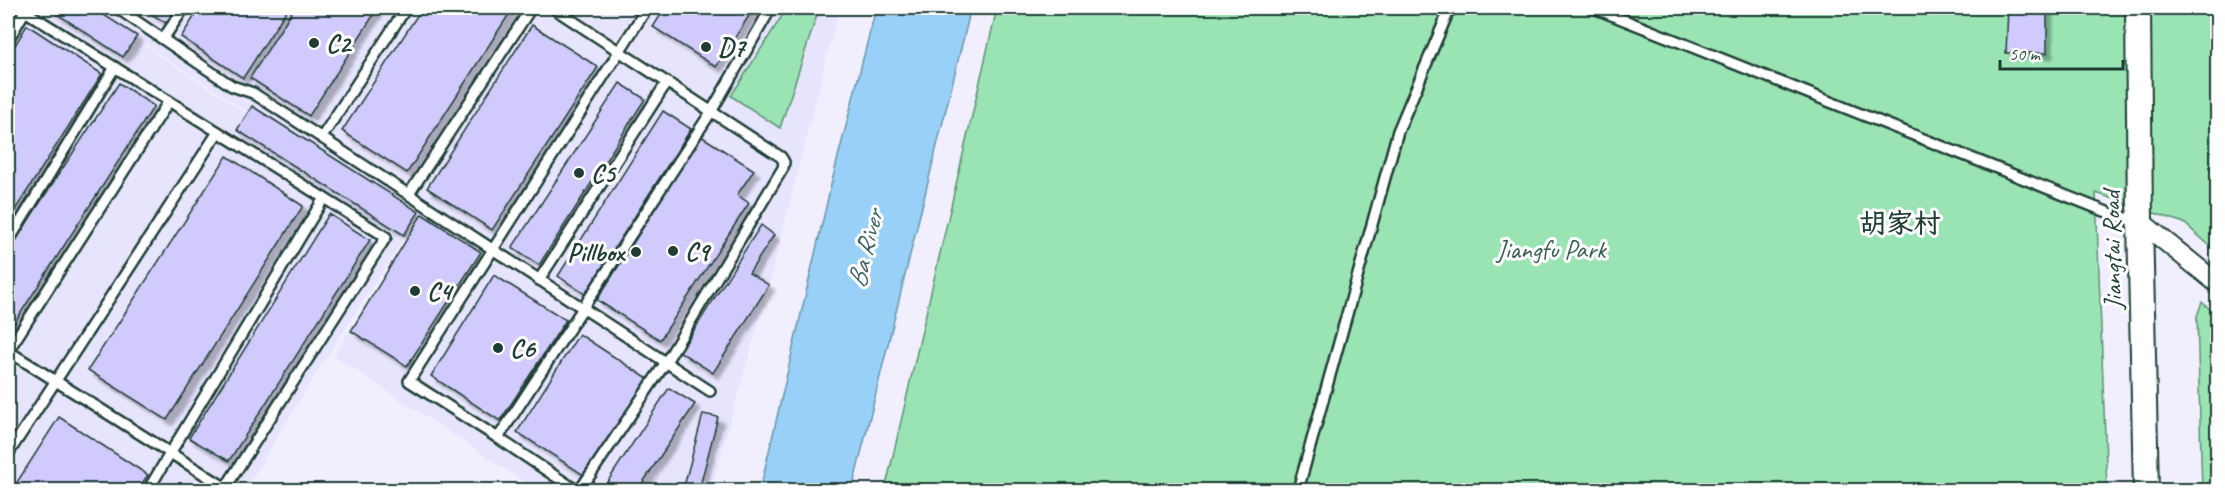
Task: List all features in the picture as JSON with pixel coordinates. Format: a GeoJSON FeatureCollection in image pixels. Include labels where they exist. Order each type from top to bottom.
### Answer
{"type":"FeatureCollection","features":[{"type":"Feature","properties":{"kind":"main road","name":"Jiangtai Road"},"geometry":{"type":"LineString","coordinates":[[2138,8],[2146,490]]}},
{"type":"Feature","properties":{"kind":"street"},"geometry":{"type":"LineString","coordinates":[[2140,221],[2217,284]]}},
{"type":"Feature","properties":{"kind":"lane"},"geometry":{"type":"LineString","coordinates":[[117,8],[232,86],[253,93],[322,137],[710,391]]}},
{"type":"Feature","properties":{"kind":"lane"},"geometry":{"type":"LineString","coordinates":[[163,39],[184,8]]}},
{"type":"Feature","properties":{"kind":"lane"},"geometry":{"type":"LineString","coordinates":[[322,137],[406,8]]}},
{"type":"Feature","properties":{"kind":"lane"},"geometry":{"type":"LineString","coordinates":[[409,194],[531,8]]}},
{"type":"Feature","properties":{"kind":"lane"},"geometry":{"type":"LineString","coordinates":[[553,8],[619,51],[667,82],[711,112],[782,157],[784,162],[783,168],[666,362],[578,490],[409,381],[492,249],[619,51],[647,8]]}},
{"type":"Feature","properties":{"kind":"lane"},"geometry":{"type":"LineString","coordinates":[[498,438],[711,112],[771,8]]}},
{"type":"Feature","properties":{"kind":"lane"},"geometry":{"type":"LineString","coordinates":[[1298,490],[1398,131],[1450,8]]}},
{"type":"Feature","properties":{"kind":"lane"},"geometry":{"type":"LineString","coordinates":[[1594,8],[2117,216],[2140,221]]}},
{"type":"Feature","properties":{"kind":"lane"},"geometry":{"type":"LineString","coordinates":[[8,40],[23,9],[386,237],[225,489],[8,351],[169,101]]}},
{"type":"Feature","properties":{"kind":"lane"},"geometry":{"type":"LineString","coordinates":[[8,242],[115,67]]}},
{"type":"Feature","properties":{"kind":"lane"},"geometry":{"type":"LineString","coordinates":[[539,279],[667,82]]}},
{"type":"Feature","properties":{"kind":"lane"},"geometry":{"type":"LineString","coordinates":[[8,454],[218,132]]}},
{"type":"Feature","properties":{"kind":"lane"},"geometry":{"type":"LineString","coordinates":[[148,490],[324,198]]}},
{"type":"Feature","properties":{"kind":"shaded area"},"geometry":{"type":"Polygon","coordinates":[[[8,8],[87,8],[414,223],[312,380],[245,490],[8,490],[8,8]]]}},
{"type":"Feature","properties":{"kind":"shaded area"},"geometry":{"type":"Polygon","coordinates":[[[89,8],[839,8],[769,285],[711,490],[537,490],[334,356],[417,222],[89,8]]]}},
{"type":"Feature","properties":{"kind":"green space"},"geometry":{"type":"Polygon","coordinates":[[[787,8],[812,8],[818,12],[780,128],[731,96],[787,8]]]}},
{"type":"Feature","properties":{"kind":"green space","name":"Jiangfu Park"},"geometry":{"type":"Polygon","coordinates":[[[997,8],[2217,8],[2217,252],[2184,223],[2096,193],[2107,490],[885,490],[997,8]]]}},
{"type":"Feature","properties":{"kind":"green space"},"geometry":{"type":"Polygon","coordinates":[[[2202,302],[2217,316],[2217,490],[2202,490],[2197,316],[2202,302]]]}},
{"type":"Feature","properties":{"kind":"water","name":"Ba River"},"geometry":{"type":"Polygon","coordinates":[[[876,8],[971,8],[852,490],[760,490],[832,181],[876,8]]]}},
{"type":"Feature","properties":{"kind":"building"},"geometry":{"type":"Polygon","coordinates":[[[48,8],[93,8],[137,36],[123,57],[48,8]]]}},
{"type":"Feature","properties":{"kind":"building"},"geometry":{"type":"Polygon","coordinates":[[[142,8],[176,8],[166,23],[142,8]]]}},
{"type":"Feature","properties":{"kind":"building"},"geometry":{"type":"Polygon","coordinates":[[[200,8],[288,8],[243,78],[181,37],[200,8]]]}},
{"type":"Feature","properties":{"kind":"building","name":"C2"},"geometry":{"type":"Polygon","coordinates":[[[294,8],[378,8],[309,116],[250,78],[294,8]]]}},
{"type":"Feature","properties":{"kind":"building"},"geometry":{"type":"Polygon","coordinates":[[[422,8],[506,8],[511,11],[407,173],[342,131],[422,8]]]}},
{"type":"Feature","properties":{"kind":"building","name":"D7"},"geometry":{"type":"Polygon","coordinates":[[[665,8],[754,8],[716,67],[653,27],[665,8]]]}},
{"type":"Feature","properties":{"kind":"building"},"geometry":{"type":"Polygon","coordinates":[[[2008,8],[2047,8],[2047,53],[2006,53],[2008,8]]]}},
{"type":"Feature","properties":{"kind":"building"},"geometry":{"type":"Polygon","coordinates":[[[27,25],[102,74],[8,221],[8,57],[27,25]]]}},
{"type":"Feature","properties":{"kind":"building"},"geometry":{"type":"Polygon","coordinates":[[[532,25],[598,67],[492,230],[427,188],[532,25]]]}},
{"type":"Feature","properties":{"kind":"building"},"geometry":{"type":"Polygon","coordinates":[[[119,83],[154,106],[13,325],[8,322],[8,251],[119,83]]]}},
{"type":"Feature","properties":{"kind":"building","name":"C5"},"geometry":{"type":"Polygon","coordinates":[[[620,83],[645,99],[539,265],[512,248],[620,83]]]}},
{"type":"Feature","properties":{"kind":"building"},"geometry":{"type":"Polygon","coordinates":[[[252,106],[419,212],[404,235],[237,130],[252,106]]]}},
{"type":"Feature","properties":{"kind":"building"},"geometry":{"type":"Polygon","coordinates":[[[663,111],[691,129],[585,294],[558,276],[663,111]]]}},
{"type":"Feature","properties":{"kind":"building","name":"C9"},"geometry":{"type":"Polygon","coordinates":[[[701,136],[754,170],[737,195],[749,203],[660,340],[597,300],[701,136]]]}},
{"type":"Feature","properties":{"kind":"building"},"geometry":{"type":"Polygon","coordinates":[[[227,156],[303,206],[167,420],[88,370],[227,156]]]}},
{"type":"Feature","properties":{"kind":"building"},"geometry":{"type":"Polygon","coordinates":[[[329,214],[370,240],[229,461],[189,438],[329,214]]]}},
{"type":"Feature","properties":{"kind":"building","name":"C4"},"geometry":{"type":"Polygon","coordinates":[[[422,214],[481,252],[407,366],[351,331],[422,214]]]}},
{"type":"Feature","properties":{"kind":"building"},"geometry":{"type":"Polygon","coordinates":[[[761,225],[774,235],[749,273],[769,285],[713,373],[680,352],[761,225]]]}},
{"type":"Feature","properties":{"kind":"building","name":"C6"},"geometry":{"type":"Polygon","coordinates":[[[494,275],[566,320],[500,421],[431,376],[494,275]]]}},
{"type":"Feature","properties":{"kind":"building"},"geometry":{"type":"Polygon","coordinates":[[[579,334],[648,379],[585,476],[517,432],[579,334]]]}},
{"type":"Feature","properties":{"kind":"building"},"geometry":{"type":"Polygon","coordinates":[[[669,388],[695,404],[638,490],[609,490],[604,487],[669,388]]]}},
{"type":"Feature","properties":{"kind":"building"},"geometry":{"type":"Polygon","coordinates":[[[703,414],[718,417],[699,490],[683,490],[703,414]]]}},
{"type":"Feature","properties":{"kind":"building"},"geometry":{"type":"Polygon","coordinates":[[[59,417],[148,475],[137,490],[12,490],[59,417]]]}},
{"type":"Feature","properties":{"kind":"place","name":"C2"},"geometry":{"type":"Point","coordinates":[314,43]}},
{"type":"Feature","properties":{"kind":"place","name":"D7"},"geometry":{"type":"Point","coordinates":[706,47]}},
{"type":"Feature","properties":{"kind":"place","name":"C5"},"geometry":{"type":"Point","coordinates":[579,173]}},
{"type":"Feature","properties":{"kind":"place","name":"C9"},"geometry":{"type":"Point","coordinates":[673,251]}},
{"type":"Feature","properties":{"kind":"place","name":"Pillbox"},"geometry":{"type":"Point","coordinates":[636,252]}},
{"type":"Feature","properties":{"kind":"place","name":"C4"},"geometry":{"type":"Point","coordinates":[415,291]}},
{"type":"Feature","properties":{"kind":"place","name":"C6"},"geometry":{"type":"Point","coordinates":[498,348]}},
{"type":"Feature","properties":{"kind":"district","name":"胡家村"},"geometry":{"type":"Point","coordinates":[1900,223]}}]}
